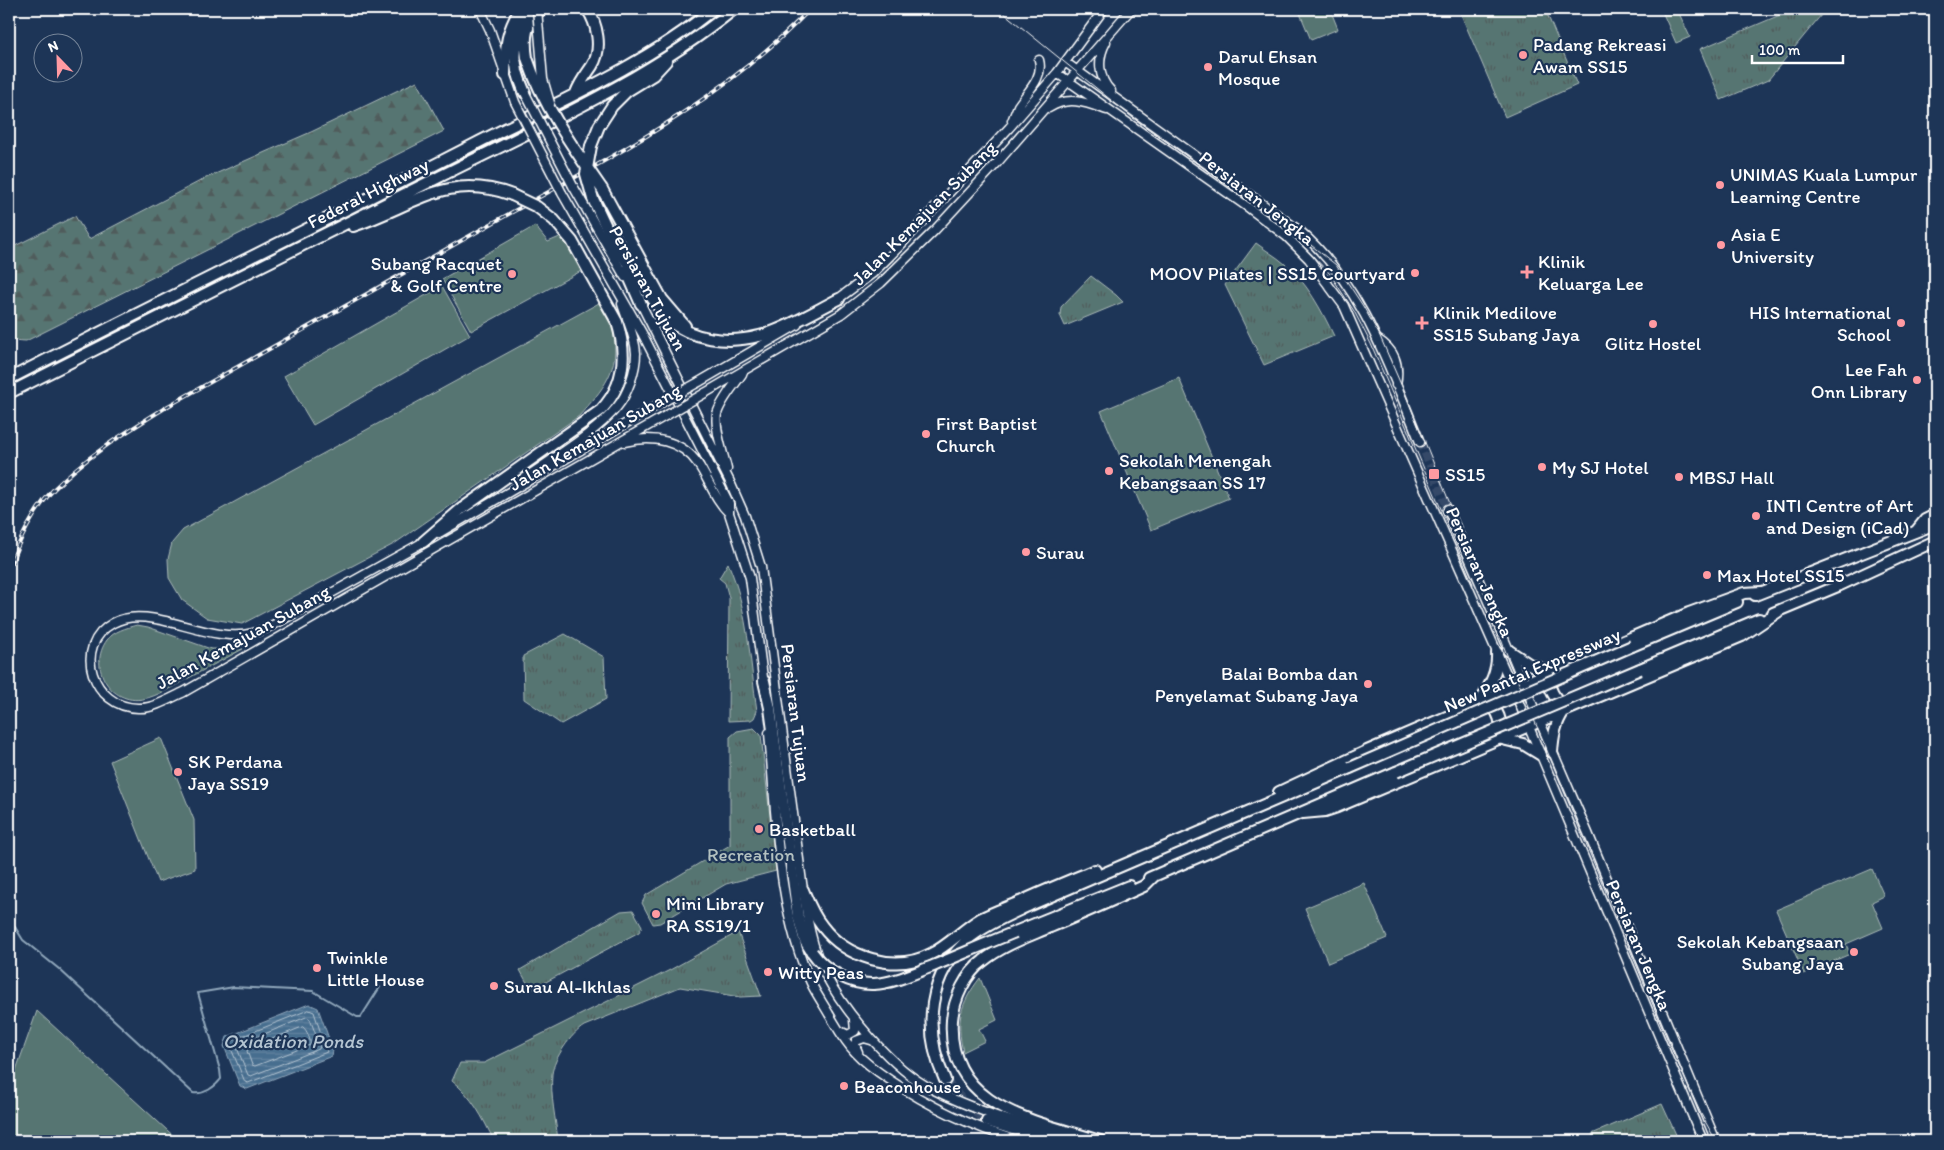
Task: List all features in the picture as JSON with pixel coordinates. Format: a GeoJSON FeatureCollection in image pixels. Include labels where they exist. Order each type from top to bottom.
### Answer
{"type":"FeatureCollection","features":[{"type":"Feature","properties":{"kind":"highway"},"geometry":{"type":"LineString","coordinates":[[505,75],[506,42],[512,23],[520,9]]}},
{"type":"Feature","properties":{"kind":"highway"},"geometry":{"type":"LineString","coordinates":[[525,93],[517,70],[518,40],[525,18],[535,9]]}},
{"type":"Feature","properties":{"kind":"highway"},"geometry":{"type":"LineString","coordinates":[[542,9],[535,14],[528,25],[525,38],[527,58],[538,85],[571,144],[611,203],[665,304],[681,323],[695,335]]}},
{"type":"Feature","properties":{"kind":"highway"},"geometry":{"type":"LineString","coordinates":[[578,9],[586,14],[594,25]]}},
{"type":"Feature","properties":{"kind":"highway"},"geometry":{"type":"LineString","coordinates":[[576,93],[581,80],[596,59],[597,38],[593,18],[587,9]]}},
{"type":"Feature","properties":{"kind":"highway","name":"Federal Highway"},"geometry":{"type":"LineString","coordinates":[[9,379],[417,175],[616,72],[667,42],[713,9]]}},
{"type":"Feature","properties":{"kind":"highway","name":"Federal Highway"},"geometry":{"type":"LineString","coordinates":[[9,393],[519,137],[622,83],[674,53],[734,9]]}},
{"type":"Feature","properties":{"kind":"highway"},"geometry":{"type":"LineString","coordinates":[[641,304],[593,199],[586,174],[591,146],[599,126],[614,103],[627,91],[653,75],[674,53]]}},
{"type":"Feature","properties":{"kind":"highway"},"geometry":{"type":"LineString","coordinates":[[324,235],[374,219],[427,194],[449,188],[483,187],[512,195],[537,207],[554,220],[572,241],[617,322],[621,334],[624,357],[619,383],[611,399],[602,410],[460,510],[423,542]]}},
{"type":"Feature","properties":{"kind":"highway"},"geometry":{"type":"LineString","coordinates":[[617,248],[664,314],[674,324],[695,335],[713,339],[740,339],[760,336],[839,299]]}},
{"type":"Feature","properties":{"kind":"highway"},"geometry":{"type":"LineString","coordinates":[[1916,531],[1925,520],[1935,515]]}},
{"type":"Feature","properties":{"kind":"highway","name":"New Pantai Expressway"},"geometry":{"type":"LineString","coordinates":[[1146,855],[1241,816],[1632,646],[1761,592],[1935,524]]}},
{"type":"Feature","properties":{"kind":"highway"},"geometry":{"type":"LineString","coordinates":[[764,681],[770,708],[787,842],[801,930],[816,958],[828,970],[861,983],[884,983],[911,974],[1154,876],[1838,586],[1935,541]]}},
{"type":"Feature","properties":{"kind":"highway"},"geometry":{"type":"LineString","coordinates":[[1916,549],[1935,546]]}},
{"type":"Feature","properties":{"kind":"highway"},"geometry":{"type":"LineString","coordinates":[[1241,816],[1257,802],[1481,701],[1689,613],[1744,593],[1761,592]]}},
{"type":"Feature","properties":{"kind":"highway"},"geometry":{"type":"LineString","coordinates":[[1303,813],[1325,811],[1337,807],[1742,636],[1779,611]]}},
{"type":"Feature","properties":{"kind":"highway"},"geometry":{"type":"LineString","coordinates":[[1508,650],[1529,664],[1550,672]]}},
{"type":"Feature","properties":{"kind":"highway"},"geometry":{"type":"LineString","coordinates":[[1481,701],[1495,674],[1498,663],[1497,653]]}},
{"type":"Feature","properties":{"kind":"highway"},"geometry":{"type":"LineString","coordinates":[[1550,672],[1548,676],[1550,688],[1566,710]]}},
{"type":"Feature","properties":{"kind":"highway"},"geometry":{"type":"LineString","coordinates":[[1481,701],[1487,702],[1496,708],[1500,721],[1500,731],[1497,738]]}},
{"type":"Feature","properties":{"kind":"highway"},"geometry":{"type":"LineString","coordinates":[[1552,752],[1557,722],[1566,710]]}},
{"type":"Feature","properties":{"kind":"highway"},"geometry":{"type":"LineString","coordinates":[[1497,738],[1522,744],[1540,755]]}},
{"type":"Feature","properties":{"kind":"highway"},"geometry":{"type":"LineString","coordinates":[[802,890],[809,906],[822,926],[842,944],[855,952],[875,960],[890,964],[903,963],[918,960],[932,954],[970,925],[990,914],[1126,858],[1146,855]]}},
{"type":"Feature","properties":{"kind":"highway"},"geometry":{"type":"LineString","coordinates":[[945,1080],[934,1052],[930,1016],[938,983],[950,961],[960,949],[972,937],[1005,917],[1146,855]]}},
{"type":"Feature","properties":{"kind":"highway"},"geometry":{"type":"LineString","coordinates":[[1100,1141],[1010,1111],[982,1096],[962,1071],[951,1036],[952,1017],[956,1001],[970,974],[981,962],[995,952],[1144,886],[1154,876]]}},
{"type":"Feature","properties":{"kind":"highway"},"geometry":{"type":"LineString","coordinates":[[987,1121],[1051,1141]]}},
{"type":"Feature","properties":{"kind":"main road","name":"Persiaran Tujuan"},"geometry":{"type":"LineString","coordinates":[[480,9],[490,30],[515,102],[562,193],[642,333],[729,503],[729,513],[750,578],[764,681],[782,880],[797,946],[812,986],[845,1041],[862,1059],[881,1074],[931,1106],[1019,1141]]}},
{"type":"Feature","properties":{"kind":"main road"},"geometry":{"type":"LineString","coordinates":[[535,9],[543,79],[552,110]]}},
{"type":"Feature","properties":{"kind":"main road","name":"Jalan Kemajuan Subang"},"geometry":{"type":"LineString","coordinates":[[1104,9],[1057,73],[988,151],[873,273],[839,299],[793,328],[423,542],[320,600],[255,633],[222,635],[140,616],[123,618],[103,630],[94,642],[90,656],[94,678],[104,693],[113,701],[132,708],[141,708],[154,705],[184,692],[744,372],[841,314],[881,283],[934,231],[1045,110],[1077,70],[1131,9]]}},
{"type":"Feature","properties":{"kind":"main road"},"geometry":{"type":"LineString","coordinates":[[1115,27],[1102,49],[1101,75],[1108,87],[1124,105]]}},
{"type":"Feature","properties":{"kind":"main road"},"geometry":{"type":"LineString","coordinates":[[1009,128],[1018,107],[1038,78],[1041,67],[1039,60]]}},
{"type":"Feature","properties":{"kind":"main road","name":"Persiaran Jengka"},"geometry":{"type":"LineString","coordinates":[[1065,62],[1300,232],[1319,248],[1350,288],[1377,338],[1388,346],[1399,369],[1396,385],[1420,442]]}},
{"type":"Feature","properties":{"kind":"main road","name":"Persiaran Jengka"},"geometry":{"type":"LineString","coordinates":[[1057,73],[1286,236],[1309,259],[1344,306],[1497,653],[1538,722],[1552,752],[1716,1141]]}},
{"type":"Feature","properties":{"kind":"main road","name":"Persiaran Tujuan"},"geometry":{"type":"LineString","coordinates":[[525,93],[573,186],[641,304],[730,482],[745,516],[761,567],[802,890],[813,940],[824,973],[871,1040],[910,1075],[931,1089],[993,1114],[1075,1141]]}},
{"type":"Feature","properties":{"kind":"main road"},"geometry":{"type":"LineString","coordinates":[[1045,110],[1056,103],[1072,100],[1086,102],[1118,115]]}},
{"type":"Feature","properties":{"kind":"main road"},"geometry":{"type":"LineString","coordinates":[[988,151],[1001,150],[1002,154],[997,163]]}},
{"type":"Feature","properties":{"kind":"main road"},"geometry":{"type":"LineString","coordinates":[[478,510],[598,426],[618,406],[629,385],[636,353],[615,286]]}},
{"type":"Feature","properties":{"kind":"main road"},"geometry":{"type":"LineString","coordinates":[[730,482],[718,429],[718,414],[728,392],[744,372]]}},
{"type":"Feature","properties":{"kind":"main road"},"geometry":{"type":"LineString","coordinates":[[615,445],[638,439],[656,439],[672,443],[686,450],[698,464],[722,506],[729,513]]}},
{"type":"Feature","properties":{"kind":"main road","name":"Persiaran Jengka"},"geometry":{"type":"LineString","coordinates":[[1448,509],[1508,650],[1528,726],[1703,1141]]}},
{"type":"Feature","properties":{"kind":"main road"},"geometry":{"type":"LineString","coordinates":[[1629,962],[1639,957]]}},
{"type":"Feature","properties":{"kind":"main road"},"geometry":{"type":"LineString","coordinates":[[840,1031],[848,1034],[855,1031],[856,1024],[854,1018]]}},
{"type":"Feature","properties":{"kind":"main road"},"geometry":{"type":"LineString","coordinates":[[862,1059],[855,1045],[856,1041],[864,1038],[871,1040]]}},
{"type":"Feature","properties":{"kind":"green space"},"geometry":{"type":"Polygon","coordinates":[[[1304,9],[1330,9],[1338,29],[1311,40],[1299,11],[1304,9]]]}},
{"type":"Feature","properties":{"kind":"green space","name":"Padang Rekreasi Awam SS15"},"geometry":{"type":"Polygon","coordinates":[[[1469,9],[1545,9],[1577,85],[1505,117],[1460,12],[1469,9]]]}},
{"type":"Feature","properties":{"kind":"green space"},"geometry":{"type":"Polygon","coordinates":[[[1661,9],[1677,9],[1690,37],[1676,43],[1661,9]]]}},
{"type":"Feature","properties":{"kind":"green space"},"geometry":{"type":"Polygon","coordinates":[[[1794,9],[1826,9],[1768,80],[1721,100],[1700,49],[1794,9]]]}},
{"type":"Feature","properties":{"kind":"green space"},"geometry":{"type":"Polygon","coordinates":[[[417,81],[444,131],[26,341],[9,340],[9,249],[75,216],[89,239],[206,178],[311,132],[417,81]]]}},
{"type":"Feature","properties":{"kind":"green space","name":"Subang Racquet & Golf Centre"},"geometry":{"type":"Polygon","coordinates":[[[535,226],[548,242],[562,236],[583,270],[471,331],[442,279],[535,226]]]}},
{"type":"Feature","properties":{"kind":"green space"},"geometry":{"type":"Polygon","coordinates":[[[1256,243],[1282,261],[1300,279],[1319,307],[1334,336],[1264,365],[1225,285],[1256,243]]]}},
{"type":"Feature","properties":{"kind":"green space"},"geometry":{"type":"Polygon","coordinates":[[[1091,276],[1123,302],[1065,326],[1060,315],[1061,307],[1091,276]]]}},
{"type":"Feature","properties":{"kind":"green space"},"geometry":{"type":"Polygon","coordinates":[[[442,286],[470,335],[313,425],[284,376],[442,286]]]}},
{"type":"Feature","properties":{"kind":"green space"},"geometry":{"type":"Polygon","coordinates":[[[599,303],[612,327],[615,345],[614,357],[608,378],[596,397],[579,416],[394,544],[242,624],[207,618],[182,600],[169,578],[168,559],[172,543],[183,530],[599,303]]]}},
{"type":"Feature","properties":{"kind":"green space"},"geometry":{"type":"Polygon","coordinates":[[[1179,378],[1229,498],[1151,530],[1101,411],[1179,378]]]}},
{"type":"Feature","properties":{"kind":"green space"},"geometry":{"type":"Polygon","coordinates":[[[728,563],[740,598],[747,636],[757,711],[751,720],[728,721],[729,598],[725,583],[719,578],[728,563]]]}},
{"type":"Feature","properties":{"kind":"green space"},"geometry":{"type":"Polygon","coordinates":[[[137,625],[211,649],[243,649],[159,694],[149,698],[131,699],[121,696],[105,682],[101,672],[100,661],[101,651],[113,634],[137,625]]]}},
{"type":"Feature","properties":{"kind":"green space"},"geometry":{"type":"Polygon","coordinates":[[[565,634],[604,657],[606,699],[561,724],[524,699],[523,656],[565,634]]]}},
{"type":"Feature","properties":{"kind":"green space","name":"Recreation"},"geometry":{"type":"Polygon","coordinates":[[[754,728],[761,735],[776,871],[726,884],[660,923],[653,924],[642,903],[646,895],[730,845],[730,737],[737,731],[754,728]]]}},
{"type":"Feature","properties":{"kind":"green space"},"geometry":{"type":"Polygon","coordinates":[[[161,738],[194,820],[195,869],[158,882],[110,761],[161,738]]]}},
{"type":"Feature","properties":{"kind":"green space"},"geometry":{"type":"Polygon","coordinates":[[[1872,869],[1884,896],[1872,902],[1883,928],[1846,944],[1850,954],[1804,974],[1776,910],[1872,869]]]}},
{"type":"Feature","properties":{"kind":"green space"},"geometry":{"type":"Polygon","coordinates":[[[1364,883],[1387,938],[1328,963],[1305,908],[1364,883]]]}},
{"type":"Feature","properties":{"kind":"green space"},"geometry":{"type":"Polygon","coordinates":[[[633,910],[642,926],[639,932],[531,990],[520,970],[621,911],[633,910]]]}},
{"type":"Feature","properties":{"kind":"green space"},"geometry":{"type":"Polygon","coordinates":[[[738,932],[761,996],[740,997],[680,987],[584,1026],[564,1047],[553,1068],[552,1091],[558,1141],[494,1141],[471,1101],[452,1081],[460,1063],[484,1063],[670,970],[738,932]]]}},
{"type":"Feature","properties":{"kind":"green space"},"geometry":{"type":"Polygon","coordinates":[[[980,978],[997,1020],[979,1029],[985,1041],[963,1052],[960,1031],[961,1013],[968,996],[980,978]]]}},
{"type":"Feature","properties":{"kind":"green space"},"geometry":{"type":"Polygon","coordinates":[[[37,1011],[179,1141],[9,1141],[9,1080],[15,1073],[37,1011]]]}},
{"type":"Feature","properties":{"kind":"green space"},"geometry":{"type":"Polygon","coordinates":[[[1662,1104],[1679,1141],[1596,1141],[1592,1134],[1662,1104]]]}},
{"type":"Feature","properties":{"kind":"water","name":"Oxidation Ponds"},"geometry":{"type":"Polygon","coordinates":[[[309,1004],[318,1008],[333,1050],[332,1056],[247,1089],[240,1086],[224,1046],[227,1037],[309,1004]]]}},
{"type":"Feature","properties":{"kind":"waterway"},"geometry":{"type":"LineString","coordinates":[[9,893],[9,1001]]}},
{"type":"Feature","properties":{"kind":"waterway"},"geometry":{"type":"LineString","coordinates":[[10,926],[15,927],[23,940],[59,969],[193,1093],[209,1090],[221,1079],[198,993],[234,987],[313,991],[357,1017],[361,1017],[380,987]]}},
{"type":"Feature","properties":{"kind":"tunnel"},"geometry":{"type":"LineString","coordinates":[[1420,442],[1448,509]]}},
{"type":"Feature","properties":{"kind":"tunnel"},"geometry":{"type":"LineString","coordinates":[[945,1080],[964,1103],[987,1121]]}},
{"type":"Feature","properties":{"kind":"tram line"},"geometry":{"type":"LineString","coordinates":[[999,9],[1133,118],[1302,238],[1336,265],[1363,306],[1379,334],[1406,396],[1467,545],[1505,650],[1671,1048],[1701,1114],[1716,1141]]}},
{"type":"Feature","properties":{"kind":"tram line"},"geometry":{"type":"LineString","coordinates":[[1305,248],[1330,274],[1354,311],[1371,344],[1473,584]]}},
{"type":"Feature","properties":{"kind":"railway"},"geometry":{"type":"LineString","coordinates":[[9,569],[27,527],[47,497],[66,477],[108,444],[168,406],[658,129],[698,103],[737,74],[810,9]]}},
{"type":"Feature","properties":{"kind":"place","name":"Padang Rekreasi Awam SS15"},"geometry":{"type":"Point","coordinates":[1523,55]}},
{"type":"Feature","properties":{"kind":"place","name":"Darul Ehsan Mosque"},"geometry":{"type":"Point","coordinates":[1208,67]}},
{"type":"Feature","properties":{"kind":"place","name":"UNIMAS Kuala Lumpur Learning Centre"},"geometry":{"type":"Point","coordinates":[1720,185]}},
{"type":"Feature","properties":{"kind":"place","name":"Asia E University"},"geometry":{"type":"Point","coordinates":[1721,245]}},
{"type":"Feature","properties":{"kind":"place","name":"Klinik Keluarga Lee"},"geometry":{"type":"Point","coordinates":[1527,272]}},
{"type":"Feature","properties":{"kind":"place","name":"MOOV Pilates | SS15 Courtyard"},"geometry":{"type":"Point","coordinates":[1415,273]}},
{"type":"Feature","properties":{"kind":"place","name":"Subang Racquet & Golf Centre"},"geometry":{"type":"Point","coordinates":[512,274]}},
{"type":"Feature","properties":{"kind":"place","name":"Klinik Medilove SS15 Subang Jaya"},"geometry":{"type":"Point","coordinates":[1422,323]}},
{"type":"Feature","properties":{"kind":"place","name":"HIS International School"},"geometry":{"type":"Point","coordinates":[1901,323]}},
{"type":"Feature","properties":{"kind":"place","name":"Glitz Hostel"},"geometry":{"type":"Point","coordinates":[1653,324]}},
{"type":"Feature","properties":{"kind":"place","name":"Lee Fah Onn Library"},"geometry":{"type":"Point","coordinates":[1917,380]}},
{"type":"Feature","properties":{"kind":"place","name":"First Baptist Church"},"geometry":{"type":"Point","coordinates":[926,434]}},
{"type":"Feature","properties":{"kind":"place","name":"My SJ Hotel"},"geometry":{"type":"Point","coordinates":[1542,467]}},
{"type":"Feature","properties":{"kind":"place","name":"Sekolah Menengah Kebangsaan SS 17"},"geometry":{"type":"Point","coordinates":[1109,471]}},
{"type":"Feature","properties":{"kind":"place","name":"SS15"},"geometry":{"type":"Point","coordinates":[1434,474]}},
{"type":"Feature","properties":{"kind":"place","name":"MBSJ Hall"},"geometry":{"type":"Point","coordinates":[1679,477]}},
{"type":"Feature","properties":{"kind":"place","name":"INTI Centre of Art and Design (iCad)"},"geometry":{"type":"Point","coordinates":[1756,516]}},
{"type":"Feature","properties":{"kind":"place","name":"Surau"},"geometry":{"type":"Point","coordinates":[1026,552]}},
{"type":"Feature","properties":{"kind":"place","name":"Max Hotel SS15"},"geometry":{"type":"Point","coordinates":[1707,575]}},
{"type":"Feature","properties":{"kind":"place","name":"Balai Bomba dan Penyelamat Subang Jaya"},"geometry":{"type":"Point","coordinates":[1368,684]}},
{"type":"Feature","properties":{"kind":"place","name":"SK Perdana Jaya SS19"},"geometry":{"type":"Point","coordinates":[178,772]}},
{"type":"Feature","properties":{"kind":"place","name":"Basketball"},"geometry":{"type":"Point","coordinates":[759,829]}},
{"type":"Feature","properties":{"kind":"place","name":"Mini Library RA SS19/1"},"geometry":{"type":"Point","coordinates":[656,914]}},
{"type":"Feature","properties":{"kind":"place","name":"Sekolah Kebangsaan Subang Jaya"},"geometry":{"type":"Point","coordinates":[1854,952]}},
{"type":"Feature","properties":{"kind":"place","name":"Twinkle Little House"},"geometry":{"type":"Point","coordinates":[317,968]}},
{"type":"Feature","properties":{"kind":"place","name":"Witty Peas"},"geometry":{"type":"Point","coordinates":[768,972]}},
{"type":"Feature","properties":{"kind":"place","name":"Surau Al-Ikhlas"},"geometry":{"type":"Point","coordinates":[494,986]}},
{"type":"Feature","properties":{"kind":"place","name":"Beaconhouse"},"geometry":{"type":"Point","coordinates":[844,1086]}}]}
